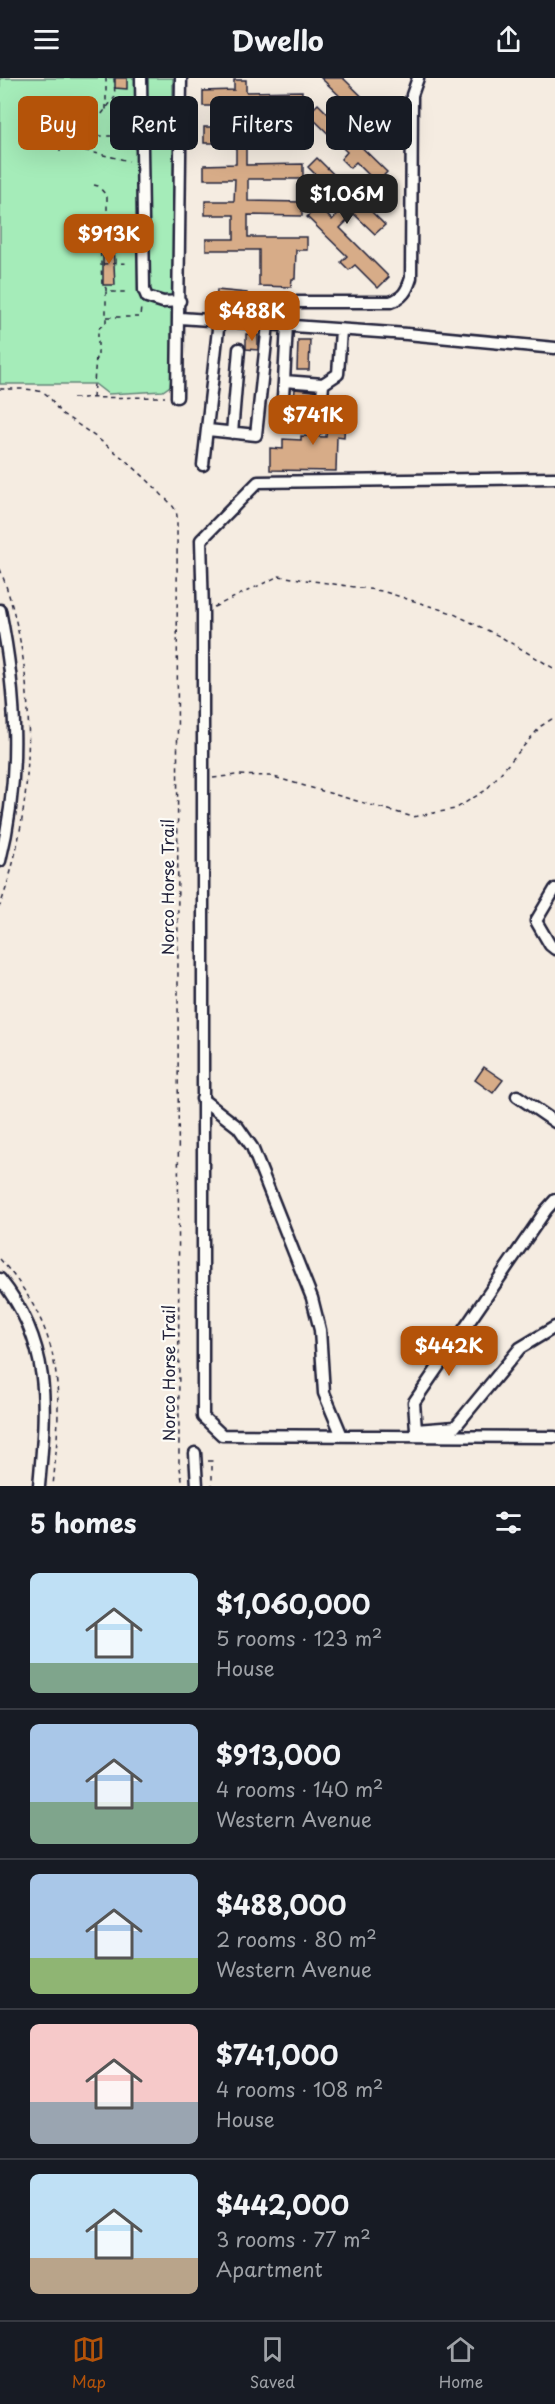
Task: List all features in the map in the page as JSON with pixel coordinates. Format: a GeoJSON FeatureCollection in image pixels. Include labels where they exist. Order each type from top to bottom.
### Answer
{"type":"FeatureCollection","features":[{"type":"Feature","properties":{"kind":"street"},"geometry":{"type":"LineString","coordinates":[[141,78],[142,96]]}},
{"type":"Feature","properties":{"kind":"street"},"geometry":{"type":"LineString","coordinates":[[180,96],[181,78]]}},
{"type":"Feature","properties":{"kind":"street"},"geometry":{"type":"LineString","coordinates":[[258,302],[390,302],[399,300],[407,291],[411,278],[412,95],[418,78]]}},
{"type":"Feature","properties":{"kind":"street"},"geometry":{"type":"LineString","coordinates":[[142,150],[144,290],[147,297],[155,300],[180,301]]}},
{"type":"Feature","properties":{"kind":"street"},"geometry":{"type":"LineString","coordinates":[[177,397],[180,318],[180,150]]}},
{"type":"Feature","properties":{"kind":"street"},"geometry":{"type":"LineString","coordinates":[[180,318],[407,334],[555,348]]}},
{"type":"Feature","properties":{"kind":"street"},"geometry":{"type":"LineString","coordinates":[[203,465],[219,320]]}},
{"type":"Feature","properties":{"kind":"street"},"geometry":{"type":"LineString","coordinates":[[208,430],[256,435],[268,324]]}},
{"type":"Feature","properties":{"kind":"street"},"geometry":{"type":"LineString","coordinates":[[287,325],[281,425],[320,427],[322,384]]}},
{"type":"Feature","properties":{"kind":"street"},"geometry":{"type":"LineString","coordinates":[[284,381],[322,384],[338,374],[341,330]]}},
{"type":"Feature","properties":{"kind":"street"},"geometry":{"type":"LineString","coordinates":[[232,433],[239,349]]}},
{"type":"Feature","properties":{"kind":"street"},"geometry":{"type":"LineString","coordinates":[[555,478],[258,482],[201,540],[203,613],[203,1417],[222,1435],[555,1437]]}},
{"type":"Feature","properties":{"kind":"street"},"geometry":{"type":"LineString","coordinates":[[0,610],[7,644],[16,744],[13,794],[0,861]]}},
{"type":"Feature","properties":{"kind":"street"},"geometry":{"type":"LineString","coordinates":[[555,889],[536,921],[550,945],[555,949]]}},
{"type":"Feature","properties":{"kind":"street"},"geometry":{"type":"LineString","coordinates":[[517,1096],[555,1122]]}},
{"type":"Feature","properties":{"kind":"street"},"geometry":{"type":"LineString","coordinates":[[202,1099],[238,1127],[252,1147],[312,1298],[320,1330],[324,1394],[342,1436]]}},
{"type":"Feature","properties":{"kind":"street"},"geometry":{"type":"LineString","coordinates":[[555,1200],[414,1402],[416,1430],[455,1427],[520,1348],[555,1327]]}},
{"type":"Feature","properties":{"kind":"street"},"geometry":{"type":"LineString","coordinates":[[0,1279],[16,1300],[33,1334],[44,1378],[45,1421],[39,1486]]}},
{"type":"Feature","properties":{"kind":"street"},"geometry":{"type":"LineString","coordinates":[[195,1453],[197,1486]]}},
{"type":"Feature","properties":{"kind":"path"},"geometry":{"type":"LineString","coordinates":[[106,78],[106,110]]}},
{"type":"Feature","properties":{"kind":"path"},"geometry":{"type":"LineString","coordinates":[[98,115],[106,110],[115,97],[114,78]]}},
{"type":"Feature","properties":{"kind":"path"},"geometry":{"type":"LineString","coordinates":[[82,150],[129,161]]}},
{"type":"Feature","properties":{"kind":"path"},"geometry":{"type":"LineString","coordinates":[[94,185],[98,186],[107,196],[107,240]]}},
{"type":"Feature","properties":{"kind":"path"},"geometry":{"type":"LineString","coordinates":[[107,218],[129,218]]}},
{"type":"Feature","properties":{"kind":"path"},"geometry":{"type":"LineString","coordinates":[[93,398],[96,356],[98,356],[98,329],[106,322],[106,288],[102,285],[100,240],[116,240],[116,264]]}},
{"type":"Feature","properties":{"kind":"path"},"geometry":{"type":"LineString","coordinates":[[116,250],[129,251]]}},
{"type":"Feature","properties":{"kind":"path"},"geometry":{"type":"LineString","coordinates":[[102,264],[129,263]]}},
{"type":"Feature","properties":{"kind":"path"},"geometry":{"type":"LineString","coordinates":[[106,292],[129,292]]}},
{"type":"Feature","properties":{"kind":"path"},"geometry":{"type":"LineString","coordinates":[[106,317],[140,317],[141,306]]}},
{"type":"Feature","properties":{"kind":"path","name":"Norco Horse Trail"},"geometry":{"type":"LineString","coordinates":[[0,389],[28,390],[49,397],[62,414],[91,433],[141,473],[172,506],[177,516],[179,1462],[183,1486]]}},
{"type":"Feature","properties":{"kind":"path"},"geometry":{"type":"LineString","coordinates":[[73,398],[177,397]]}},
{"type":"Feature","properties":{"kind":"path"},"geometry":{"type":"LineString","coordinates":[[203,613],[279,576],[331,582],[382,591],[452,613],[501,637],[555,669]]}},
{"type":"Feature","properties":{"kind":"path"},"geometry":{"type":"LineString","coordinates":[[202,779],[236,775],[270,776],[413,817],[455,809],[486,790],[541,726],[555,717]]}},
{"type":"Feature","properties":{"kind":"green space"},"geometry":{"type":"Polygon","coordinates":[[[0,78],[173,78],[173,96],[110,96],[110,150],[173,150],[174,356],[170,386],[163,391],[108,394],[95,384],[0,384],[0,78]]]}},
{"type":"Feature","properties":{"kind":"building"},"geometry":{"type":"Polygon","coordinates":[[[115,78],[127,78],[127,89],[115,88],[115,78]]]}},
{"type":"Feature","properties":{"kind":"building"},"geometry":{"type":"Polygon","coordinates":[[[321,78],[343,78],[361,96],[340,96],[321,78]]]}},
{"type":"Feature","properties":{"kind":"building"},"geometry":{"type":"Polygon","coordinates":[[[234,80],[246,80],[246,92],[302,91],[302,96],[210,96],[210,106],[203,106],[203,91],[234,90],[234,80]]]}},
{"type":"Feature","properties":{"kind":"building"},"geometry":{"type":"Polygon","coordinates":[[[318,104],[326,112],[326,132],[314,120],[314,108],[318,104]]]}},
{"type":"Feature","properties":{"kind":"building"},"geometry":{"type":"Polygon","coordinates":[[[204,127],[210,127],[210,143],[204,143],[204,127]]]}},
{"type":"Feature","properties":{"kind":"building"},"geometry":{"type":"Polygon","coordinates":[[[236,150],[246,150],[246,165],[303,164],[303,179],[248,179],[248,201],[302,202],[302,216],[248,215],[248,237],[307,237],[307,250],[296,250],[295,279],[292,279],[291,287],[259,286],[259,250],[206,250],[206,239],[234,239],[234,215],[205,215],[205,201],[234,201],[235,179],[204,179],[204,165],[236,164],[236,150]]]}},
{"type":"Feature","properties":{"kind":"building"},"geometry":{"type":"Polygon","coordinates":[[[345,150],[365,150],[387,172],[377,183],[356,162],[350,168],[341,159],[347,152],[345,150]]]}},
{"type":"Feature","properties":{"kind":"building"},"geometry":{"type":"Polygon","coordinates":[[[317,158],[385,225],[375,234],[354,214],[340,228],[389,277],[378,288],[355,265],[349,270],[341,262],[347,256],[307,217],[318,206],[332,220],[346,205],[308,167],[317,158]]]}},
{"type":"Feature","properties":{"kind":"building"},"geometry":{"type":"Polygon","coordinates":[[[103,244],[113,244],[115,285],[103,285],[103,244]]]}},
{"type":"Feature","properties":{"kind":"building"},"geometry":{"type":"Polygon","coordinates":[[[217,290],[247,293],[246,300],[223,299],[218,313],[215,313],[217,290]]]}},
{"type":"Feature","properties":{"kind":"building"},"geometry":{"type":"Polygon","coordinates":[[[246,334],[258,335],[258,350],[246,349],[246,334]]]}},
{"type":"Feature","properties":{"kind":"building"},"geometry":{"type":"Polygon","coordinates":[[[298,340],[310,340],[309,370],[297,370],[298,340]]]}},
{"type":"Feature","properties":{"kind":"building"},"geometry":{"type":"Polygon","coordinates":[[[295,389],[314,391],[314,409],[301,409],[301,399],[294,399],[295,389]]]}},
{"type":"Feature","properties":{"kind":"building"},"geometry":{"type":"Polygon","coordinates":[[[329,400],[346,401],[344,437],[337,436],[336,471],[270,470],[270,448],[283,449],[283,439],[301,440],[301,436],[326,437],[329,400]]]}},
{"type":"Feature","properties":{"kind":"building"},"geometry":{"type":"Polygon","coordinates":[[[484,1067],[503,1080],[493,1093],[475,1080],[484,1067]]]}}]}
